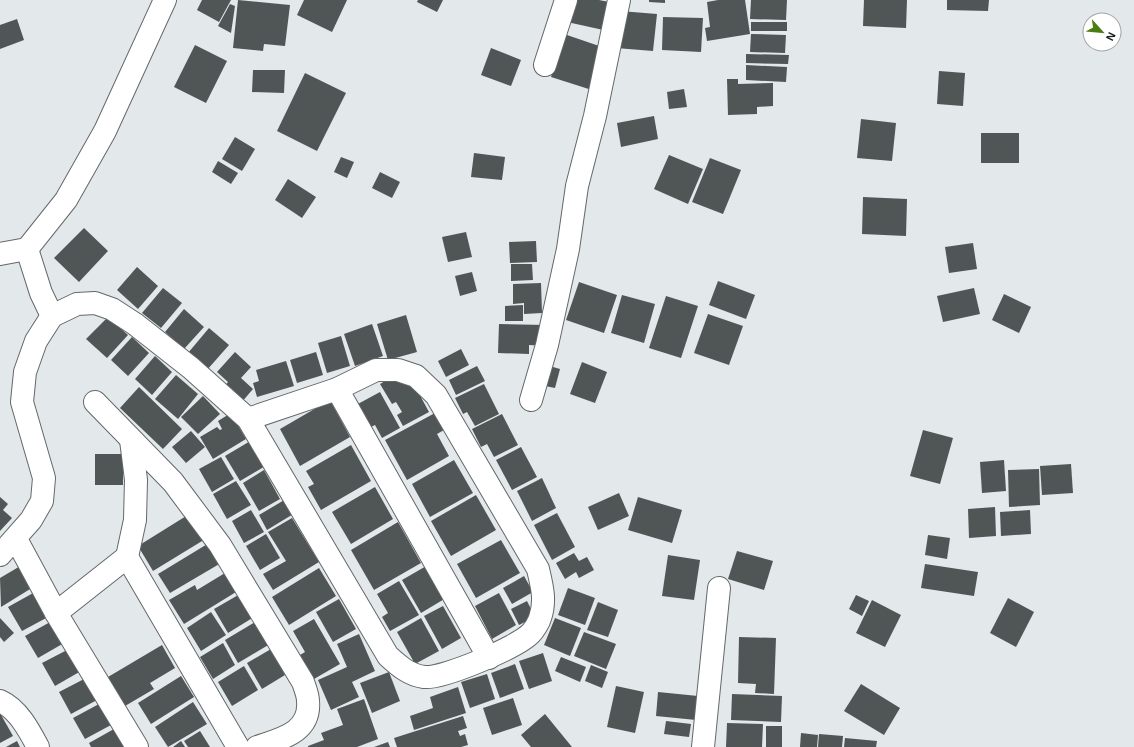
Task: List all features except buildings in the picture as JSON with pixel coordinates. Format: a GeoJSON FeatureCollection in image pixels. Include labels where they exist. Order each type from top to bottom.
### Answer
{"type":"FeatureCollection","features":[{"type":"Feature","properties":{"kind":"street"},"geometry":{"type":"LineString","coordinates":[[0,254],[27,249],[66,200],[105,131],[166,0]]}},
{"type":"Feature","properties":{"kind":"street"},"geometry":{"type":"LineString","coordinates":[[545,65],[566,0]]}},
{"type":"Feature","properties":{"kind":"street"},"geometry":{"type":"LineString","coordinates":[[531,400],[548,338],[568,249],[577,186],[596,116],[619,0]]}},
{"type":"Feature","properties":{"kind":"street"},"geometry":{"type":"LineString","coordinates":[[27,249],[41,292],[52,316]]}},
{"type":"Feature","properties":{"kind":"street"},"geometry":{"type":"LineString","coordinates":[[0,555],[16,539],[31,520],[42,501],[44,478],[22,402],[25,372],[36,341],[52,316],[77,304],[95,303],[112,309],[135,324],[191,368],[248,419],[388,656],[404,670],[425,677],[442,675],[489,658],[531,634],[540,618],[544,595],[538,570],[436,395],[416,376],[398,370],[376,370],[337,389],[248,419]]}},
{"type":"Feature","properties":{"kind":"street"},"geometry":{"type":"LineString","coordinates":[[337,389],[489,658]]}},
{"type":"Feature","properties":{"kind":"street"},"geometry":{"type":"LineString","coordinates":[[95,402],[173,482],[220,545],[303,682],[308,701],[307,718],[293,734],[257,747]]}},
{"type":"Feature","properties":{"kind":"street"},"geometry":{"type":"LineString","coordinates":[[56,613],[127,558],[135,520],[136,480],[131,440]]}},
{"type":"Feature","properties":{"kind":"street"},"geometry":{"type":"LineString","coordinates":[[16,539],[56,613],[132,742],[137,747]]}},
{"type":"Feature","properties":{"kind":"street"},"geometry":{"type":"LineString","coordinates":[[127,558],[238,747]]}},
{"type":"Feature","properties":{"kind":"street"},"geometry":{"type":"LineString","coordinates":[[703,747],[719,588]]}},
{"type":"Feature","properties":{"kind":"street"},"geometry":{"type":"LineString","coordinates":[[0,701],[8,705],[25,724],[38,747]]}}]}
